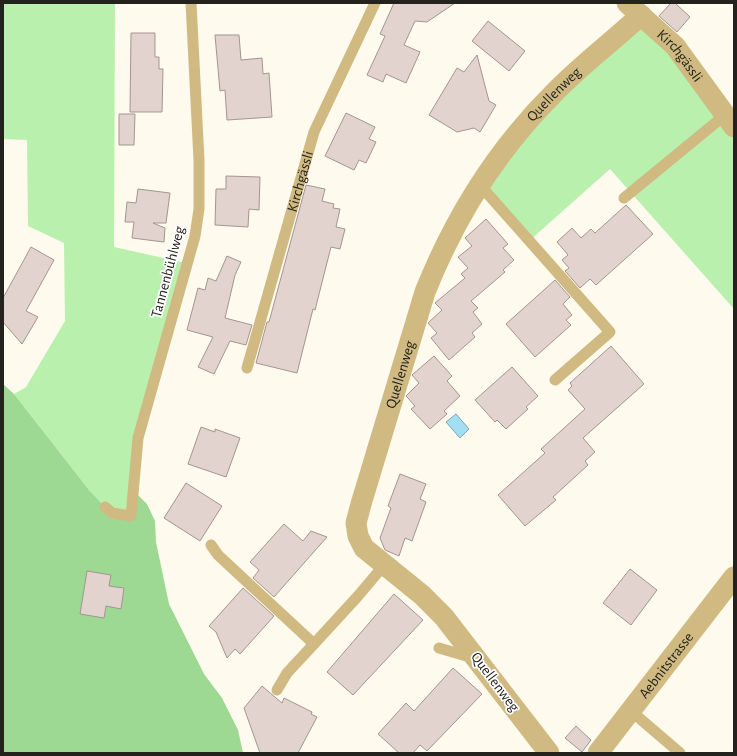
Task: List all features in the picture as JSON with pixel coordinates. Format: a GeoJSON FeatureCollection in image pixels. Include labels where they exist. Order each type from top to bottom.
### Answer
{"type":"FeatureCollection","features":[{"type":"Feature","properties":{"kind":"street","name":"Kirchgässli"},"geometry":{"type":"LineString","coordinates":[[634,9],[675,46],[730,121]]}},
{"type":"Feature","properties":{"kind":"street","name":"Quellenweg"},"geometry":{"type":"LineString","coordinates":[[549,753],[444,617],[422,595],[385,564],[368,552],[358,536],[356,523],[360,504],[425,292],[439,257],[456,224],[479,184],[500,154],[553,94],[634,9]]}},
{"type":"Feature","properties":{"kind":"street","name":"Aebnitstrasse"},"geometry":{"type":"LineString","coordinates":[[598,753],[734,577]]}},
{"type":"Feature","properties":{"kind":"lane","name":"Tannenbühlweg"},"geometry":{"type":"LineString","coordinates":[[105,507],[112,513],[131,516],[138,438],[195,236],[199,209],[199,160],[191,3]]}},
{"type":"Feature","properties":{"kind":"lane","name":"Kirchgässli"},"geometry":{"type":"LineString","coordinates":[[247,368],[314,132],[375,3]]}},
{"type":"Feature","properties":{"kind":"lane","name":"Kirchgässli"},"geometry":{"type":"LineString","coordinates":[[624,198],[730,121]]}},
{"type":"Feature","properties":{"kind":"lane"},"geometry":{"type":"LineString","coordinates":[[479,184],[610,332],[555,380]]}},
{"type":"Feature","properties":{"kind":"lane"},"geometry":{"type":"LineString","coordinates":[[211,545],[218,555],[314,644]]}},
{"type":"Feature","properties":{"kind":"lane"},"geometry":{"type":"LineString","coordinates":[[277,690],[287,673],[358,596],[385,564]]}},
{"type":"Feature","properties":{"kind":"lane"},"geometry":{"type":"LineString","coordinates":[[438,648],[477,659]]}},
{"type":"Feature","properties":{"kind":"lane"},"geometry":{"type":"LineString","coordinates":[[631,711],[680,753]]}},
{"type":"Feature","properties":{"kind":"green space"},"geometry":{"type":"Polygon","coordinates":[[[3,3],[115,3],[114,247],[186,263],[138,438],[131,516],[105,507],[89,490],[14,394],[26,387],[65,321],[64,243],[28,226],[27,140],[3,139],[3,3]]]}},
{"type":"Feature","properties":{"kind":"green space"},"geometry":{"type":"Polygon","coordinates":[[[641,15],[734,127],[734,309],[610,169],[529,241],[479,184],[641,15]]]}},
{"type":"Feature","properties":{"kind":"green space"},"geometry":{"type":"Polygon","coordinates":[[[3,384],[14,394],[89,490],[105,507],[131,516],[134,491],[147,504],[155,521],[156,542],[169,604],[204,674],[222,698],[238,730],[243,753],[3,753],[3,384]]]}},
{"type":"Feature","properties":{"kind":"water"},"geometry":{"type":"Polygon","coordinates":[[[456,414],[469,429],[460,438],[446,422],[456,414]]]}},
{"type":"Feature","properties":{"kind":"building"},"geometry":{"type":"Polygon","coordinates":[[[394,3],[455,3],[427,22],[415,21],[404,45],[420,52],[406,83],[386,74],[383,82],[367,75],[385,36],[380,34],[394,3]]]}},
{"type":"Feature","properties":{"kind":"building"},"geometry":{"type":"Polygon","coordinates":[[[671,3],[675,3],[690,17],[677,32],[659,16],[671,3]]]}},
{"type":"Feature","properties":{"kind":"building"},"geometry":{"type":"Polygon","coordinates":[[[488,21],[525,51],[509,71],[472,41],[488,21]]]}},
{"type":"Feature","properties":{"kind":"building"},"geometry":{"type":"Polygon","coordinates":[[[131,33],[155,33],[155,57],[159,57],[159,69],[163,69],[162,112],[130,112],[131,33]]]}},
{"type":"Feature","properties":{"kind":"building"},"geometry":{"type":"Polygon","coordinates":[[[215,35],[239,35],[241,60],[262,58],[263,74],[269,73],[272,117],[227,120],[225,90],[220,91],[215,35]]]}},
{"type":"Feature","properties":{"kind":"building"},"geometry":{"type":"Polygon","coordinates":[[[477,55],[489,101],[496,105],[480,132],[474,128],[457,132],[429,115],[457,68],[464,72],[477,55]]]}},
{"type":"Feature","properties":{"kind":"building"},"geometry":{"type":"Polygon","coordinates":[[[346,113],[375,127],[369,139],[376,142],[366,163],[359,160],[354,170],[325,156],[346,113]]]}},
{"type":"Feature","properties":{"kind":"building"},"geometry":{"type":"Polygon","coordinates":[[[119,114],[135,114],[134,145],[119,145],[119,114]]]}},
{"type":"Feature","properties":{"kind":"building"},"geometry":{"type":"Polygon","coordinates":[[[226,176],[260,177],[259,210],[249,209],[248,227],[215,225],[216,189],[226,189],[226,176]]]}},
{"type":"Feature","properties":{"kind":"building"},"geometry":{"type":"Polygon","coordinates":[[[306,185],[325,189],[322,201],[334,204],[333,208],[340,209],[336,227],[345,229],[340,249],[331,247],[315,310],[313,309],[297,373],[256,363],[267,322],[269,322],[306,185]]]}},
{"type":"Feature","properties":{"kind":"building"},"geometry":{"type":"Polygon","coordinates":[[[138,189],[170,193],[166,223],[153,223],[165,228],[164,242],[132,238],[134,222],[125,222],[127,202],[136,203],[138,189]]]}},
{"type":"Feature","properties":{"kind":"building"},"geometry":{"type":"Polygon","coordinates":[[[626,205],[653,234],[596,285],[590,279],[580,288],[565,271],[569,268],[562,260],[568,255],[557,242],[572,228],[581,238],[591,229],[595,233],[626,205]]]}},
{"type":"Feature","properties":{"kind":"building"},"geometry":{"type":"Polygon","coordinates":[[[486,219],[508,244],[503,248],[514,260],[503,270],[505,272],[471,301],[478,308],[473,312],[482,324],[472,333],[475,337],[449,360],[431,338],[437,333],[428,323],[442,310],[435,303],[465,278],[461,274],[468,268],[458,257],[472,246],[465,238],[486,219]]]}},
{"type":"Feature","properties":{"kind":"building"},"geometry":{"type":"Polygon","coordinates":[[[31,247],[54,260],[26,311],[38,317],[22,344],[3,322],[3,298],[31,247]]]}},
{"type":"Feature","properties":{"kind":"building"},"geometry":{"type":"Polygon","coordinates":[[[227,256],[241,262],[235,275],[225,318],[252,325],[246,345],[230,341],[214,374],[198,367],[213,337],[187,330],[198,288],[205,290],[208,278],[216,281],[227,256]]]}},
{"type":"Feature","properties":{"kind":"building"},"geometry":{"type":"Polygon","coordinates":[[[555,280],[570,297],[563,304],[572,315],[566,320],[571,325],[535,357],[506,324],[555,280]]]}},
{"type":"Feature","properties":{"kind":"building"},"geometry":{"type":"Polygon","coordinates":[[[611,346],[644,384],[583,438],[595,452],[585,461],[588,465],[553,497],[556,500],[525,526],[498,495],[545,453],[541,449],[585,409],[568,390],[572,386],[570,383],[611,346]]]}},
{"type":"Feature","properties":{"kind":"building"},"geometry":{"type":"Polygon","coordinates":[[[434,356],[452,376],[447,381],[460,396],[444,411],[447,414],[430,429],[411,409],[415,406],[406,396],[419,383],[412,375],[434,356]]]}},
{"type":"Feature","properties":{"kind":"building"},"geometry":{"type":"Polygon","coordinates":[[[512,367],[538,396],[526,407],[528,409],[506,429],[497,420],[495,422],[475,400],[512,367]]]}},
{"type":"Feature","properties":{"kind":"building"},"geometry":{"type":"Polygon","coordinates":[[[201,427],[215,432],[215,429],[240,438],[226,477],[188,464],[201,427]]]}},
{"type":"Feature","properties":{"kind":"building"},"geometry":{"type":"Polygon","coordinates":[[[400,474],[426,484],[420,499],[426,502],[412,541],[405,538],[399,556],[385,550],[380,538],[391,508],[388,506],[400,474]]]}},
{"type":"Feature","properties":{"kind":"building"},"geometry":{"type":"Polygon","coordinates":[[[186,483],[222,506],[200,541],[164,518],[186,483]]]}},
{"type":"Feature","properties":{"kind":"building"},"geometry":{"type":"Polygon","coordinates":[[[284,524],[303,541],[311,531],[327,537],[274,597],[253,578],[259,570],[250,562],[284,524]]]}},
{"type":"Feature","properties":{"kind":"building"},"geometry":{"type":"Polygon","coordinates":[[[630,569],[657,590],[631,625],[603,603],[630,569]]]}},
{"type":"Feature","properties":{"kind":"building"},"geometry":{"type":"Polygon","coordinates":[[[87,571],[111,575],[109,586],[124,588],[121,609],[106,606],[104,618],[80,614],[87,571]]]}},
{"type":"Feature","properties":{"kind":"building"},"geometry":{"type":"Polygon","coordinates":[[[243,588],[274,616],[240,654],[235,649],[227,658],[216,632],[209,626],[243,588]]]}},
{"type":"Feature","properties":{"kind":"building"},"geometry":{"type":"Polygon","coordinates":[[[394,594],[423,620],[353,695],[327,672],[394,594]]]}},
{"type":"Feature","properties":{"kind":"building"},"geometry":{"type":"Polygon","coordinates":[[[453,668],[482,694],[427,751],[420,745],[413,753],[399,753],[378,734],[406,703],[414,711],[453,668]]]}},
{"type":"Feature","properties":{"kind":"building"},"geometry":{"type":"Polygon","coordinates":[[[262,686],[282,703],[284,698],[312,712],[311,714],[317,717],[298,753],[260,753],[244,708],[262,686]]]}},
{"type":"Feature","properties":{"kind":"building"},"geometry":{"type":"Polygon","coordinates":[[[576,726],[591,740],[582,752],[565,738],[576,726]]]}}]}
